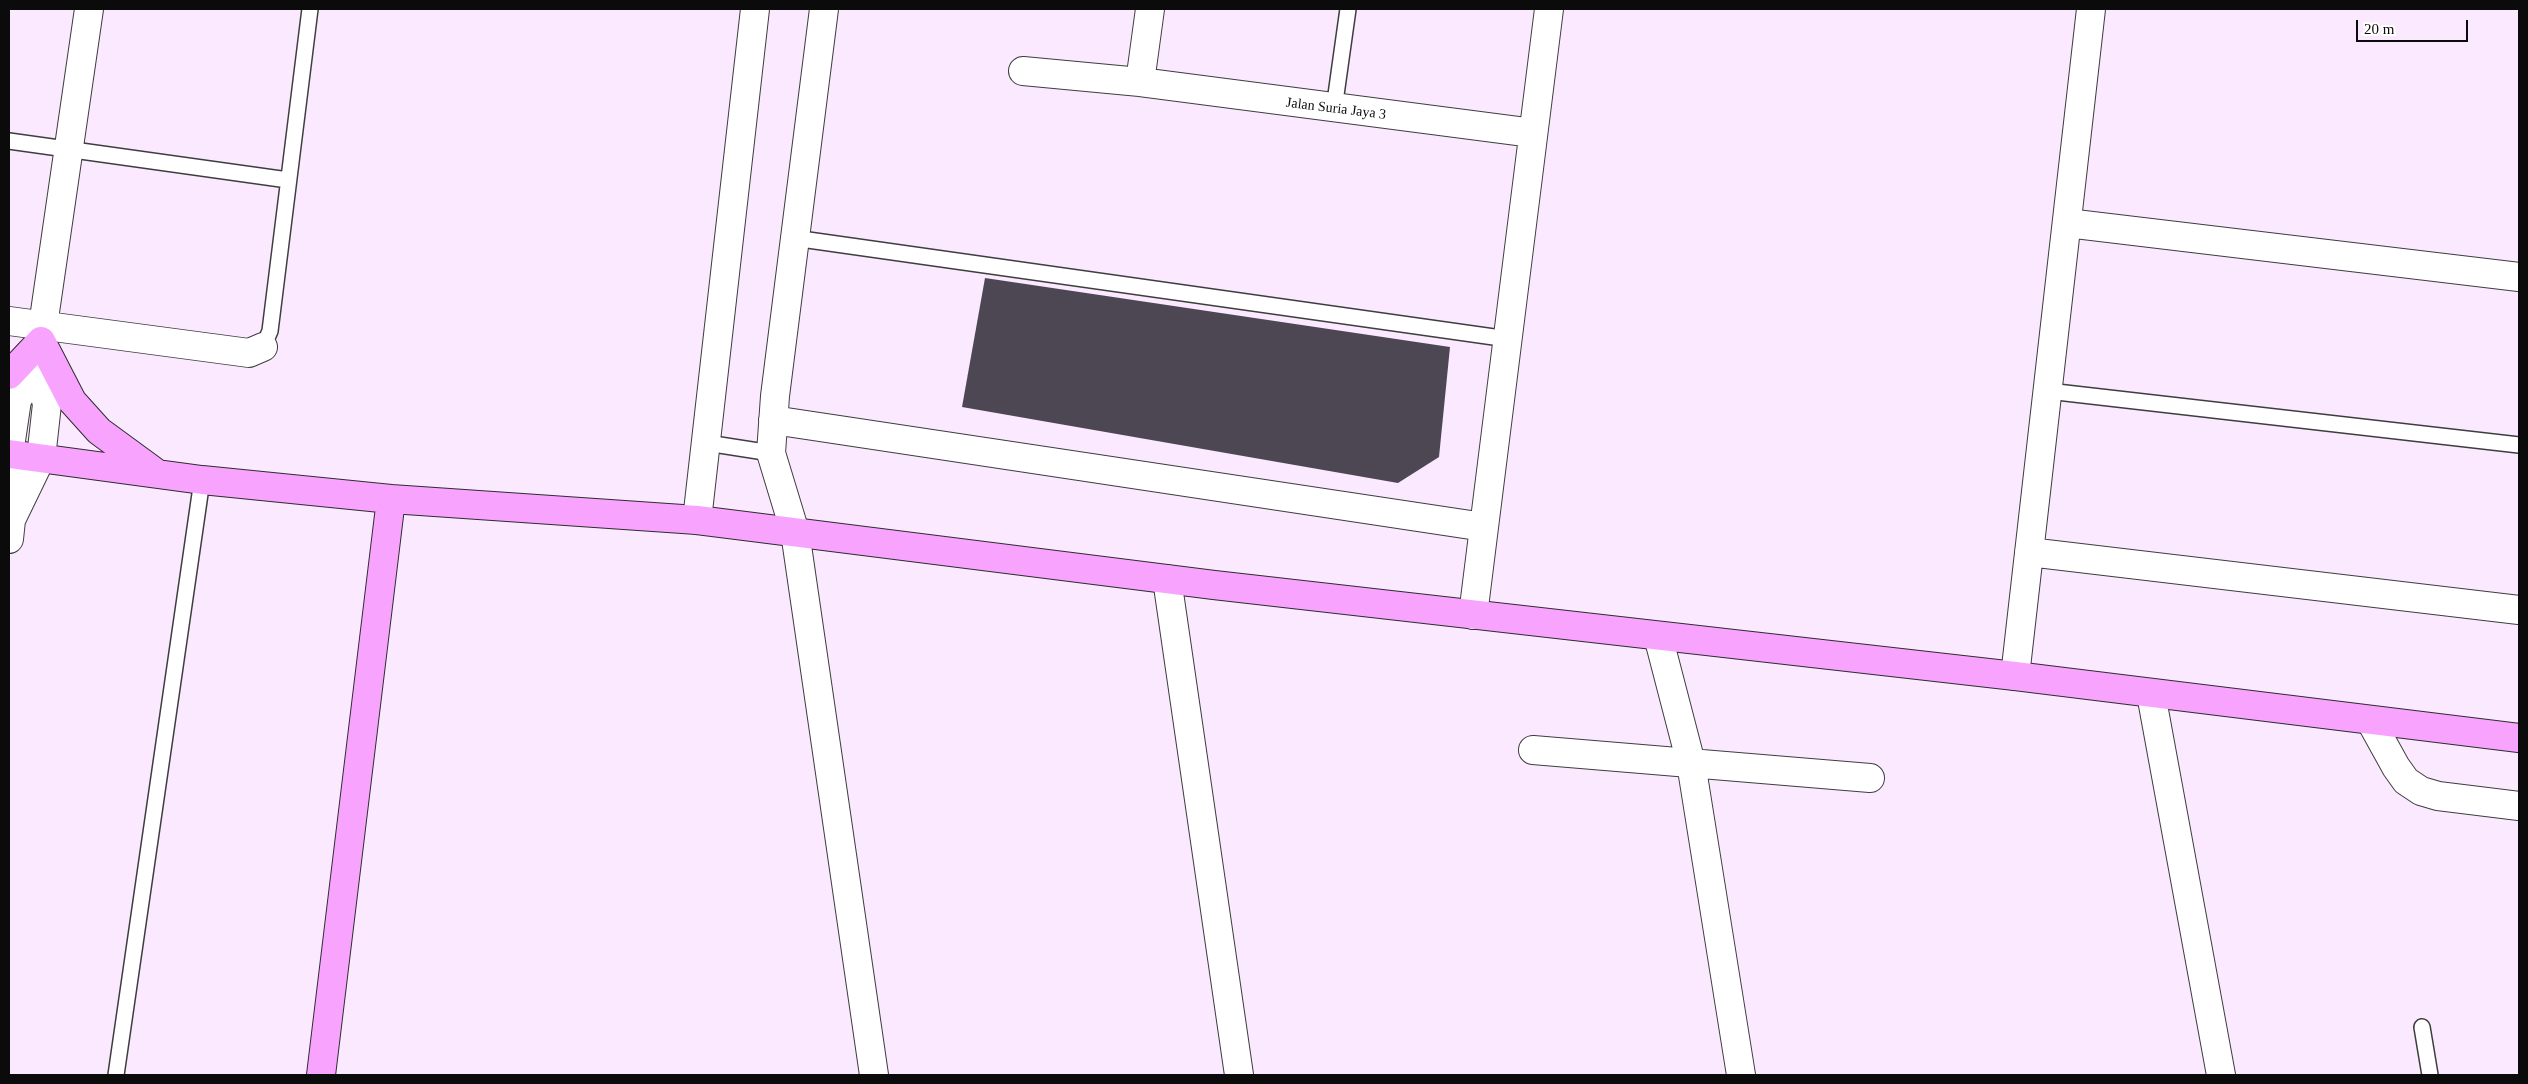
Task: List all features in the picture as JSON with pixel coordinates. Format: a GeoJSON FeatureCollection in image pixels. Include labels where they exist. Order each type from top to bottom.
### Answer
{"type":"FeatureCollection","features":[{"type":"Feature","properties":{"kind":"street"},"geometry":{"type":"LineString","coordinates":[[10,530],[40,458],[46,404],[40,344],[89,9]]}},
{"type":"Feature","properties":{"kind":"street"},"geometry":{"type":"LineString","coordinates":[[696,520],[707,443],[755,9]]}},
{"type":"Feature","properties":{"kind":"street"},"geometry":{"type":"LineString","coordinates":[[824,9],[794,238],[773,420],[771,454],[795,532],[874,1075]]}},
{"type":"Feature","properties":{"kind":"street"},"geometry":{"type":"LineString","coordinates":[[1140,82],[1150,9]]}},
{"type":"Feature","properties":{"kind":"street"},"geometry":{"type":"LineString","coordinates":[[1473,615],[1549,9]]}},
{"type":"Feature","properties":{"kind":"street"},"geometry":{"type":"LineString","coordinates":[[2015,676],[2091,9]]}},
{"type":"Feature","properties":{"kind":"street","name":"Jalan Suria Jaya 3"},"geometry":{"type":"LineString","coordinates":[[1022,71],[1140,82],[1334,109],[1533,133]]}},
{"type":"Feature","properties":{"kind":"street"},"geometry":{"type":"LineString","coordinates":[[2067,223],[2519,277]]}},
{"type":"Feature","properties":{"kind":"street"},"geometry":{"type":"LineString","coordinates":[[9,321],[40,344],[72,401],[99,431],[158,474]]}},
{"type":"Feature","properties":{"kind":"street"},"geometry":{"type":"LineString","coordinates":[[10,530],[9,454],[17,400],[40,344]]}},
{"type":"Feature","properties":{"kind":"street"},"geometry":{"type":"LineString","coordinates":[[9,375],[40,344],[249,353],[263,347]]}},
{"type":"Feature","properties":{"kind":"street"},"geometry":{"type":"LineString","coordinates":[[773,420],[1484,527]]}},
{"type":"Feature","properties":{"kind":"street"},"geometry":{"type":"LineString","coordinates":[[9,454],[202,480],[391,499],[696,520],[1167,579],[2015,676],[2519,738]]}},
{"type":"Feature","properties":{"kind":"street"},"geometry":{"type":"LineString","coordinates":[[321,1075],[391,499]]}},
{"type":"Feature","properties":{"kind":"street"},"geometry":{"type":"LineString","coordinates":[[2029,552],[2519,610]]}},
{"type":"Feature","properties":{"kind":"street"},"geometry":{"type":"LineString","coordinates":[[1167,579],[1239,1075]]}},
{"type":"Feature","properties":{"kind":"street"},"geometry":{"type":"LineString","coordinates":[[1658,636],[1691,763],[1741,1075]]}},
{"type":"Feature","properties":{"kind":"street"},"geometry":{"type":"LineString","coordinates":[[2151,694],[2221,1075]]}},
{"type":"Feature","properties":{"kind":"street"},"geometry":{"type":"LineString","coordinates":[[2370,720],[2406,781],[2421,791],[2438,796],[2519,806]]}},
{"type":"Feature","properties":{"kind":"street"},"geometry":{"type":"LineString","coordinates":[[1533,750],[1870,778]]}},
{"type":"Feature","properties":{"kind":"lane"},"geometry":{"type":"LineString","coordinates":[[263,347],[270,331],[310,9]]}},
{"type":"Feature","properties":{"kind":"lane"},"geometry":{"type":"LineString","coordinates":[[1334,109],[1348,9]]}},
{"type":"Feature","properties":{"kind":"lane"},"geometry":{"type":"LineString","coordinates":[[9,141],[288,180]]}},
{"type":"Feature","properties":{"kind":"lane"},"geometry":{"type":"LineString","coordinates":[[794,238],[1508,339]]}},
{"type":"Feature","properties":{"kind":"lane"},"geometry":{"type":"LineString","coordinates":[[2048,391],[2519,445]]}},
{"type":"Feature","properties":{"kind":"lane"},"geometry":{"type":"LineString","coordinates":[[707,443],[771,454]]}},
{"type":"Feature","properties":{"kind":"lane"},"geometry":{"type":"LineString","coordinates":[[116,1075],[202,480]]}},
{"type":"Feature","properties":{"kind":"lane"},"geometry":{"type":"LineString","coordinates":[[2422,1027],[2430,1075]]}},
{"type":"Feature","properties":{"kind":"building"},"geometry":{"type":"Polygon","coordinates":[[[985,278],[1450,347],[1439,457],[1398,483],[962,407],[985,278]]]}}]}
